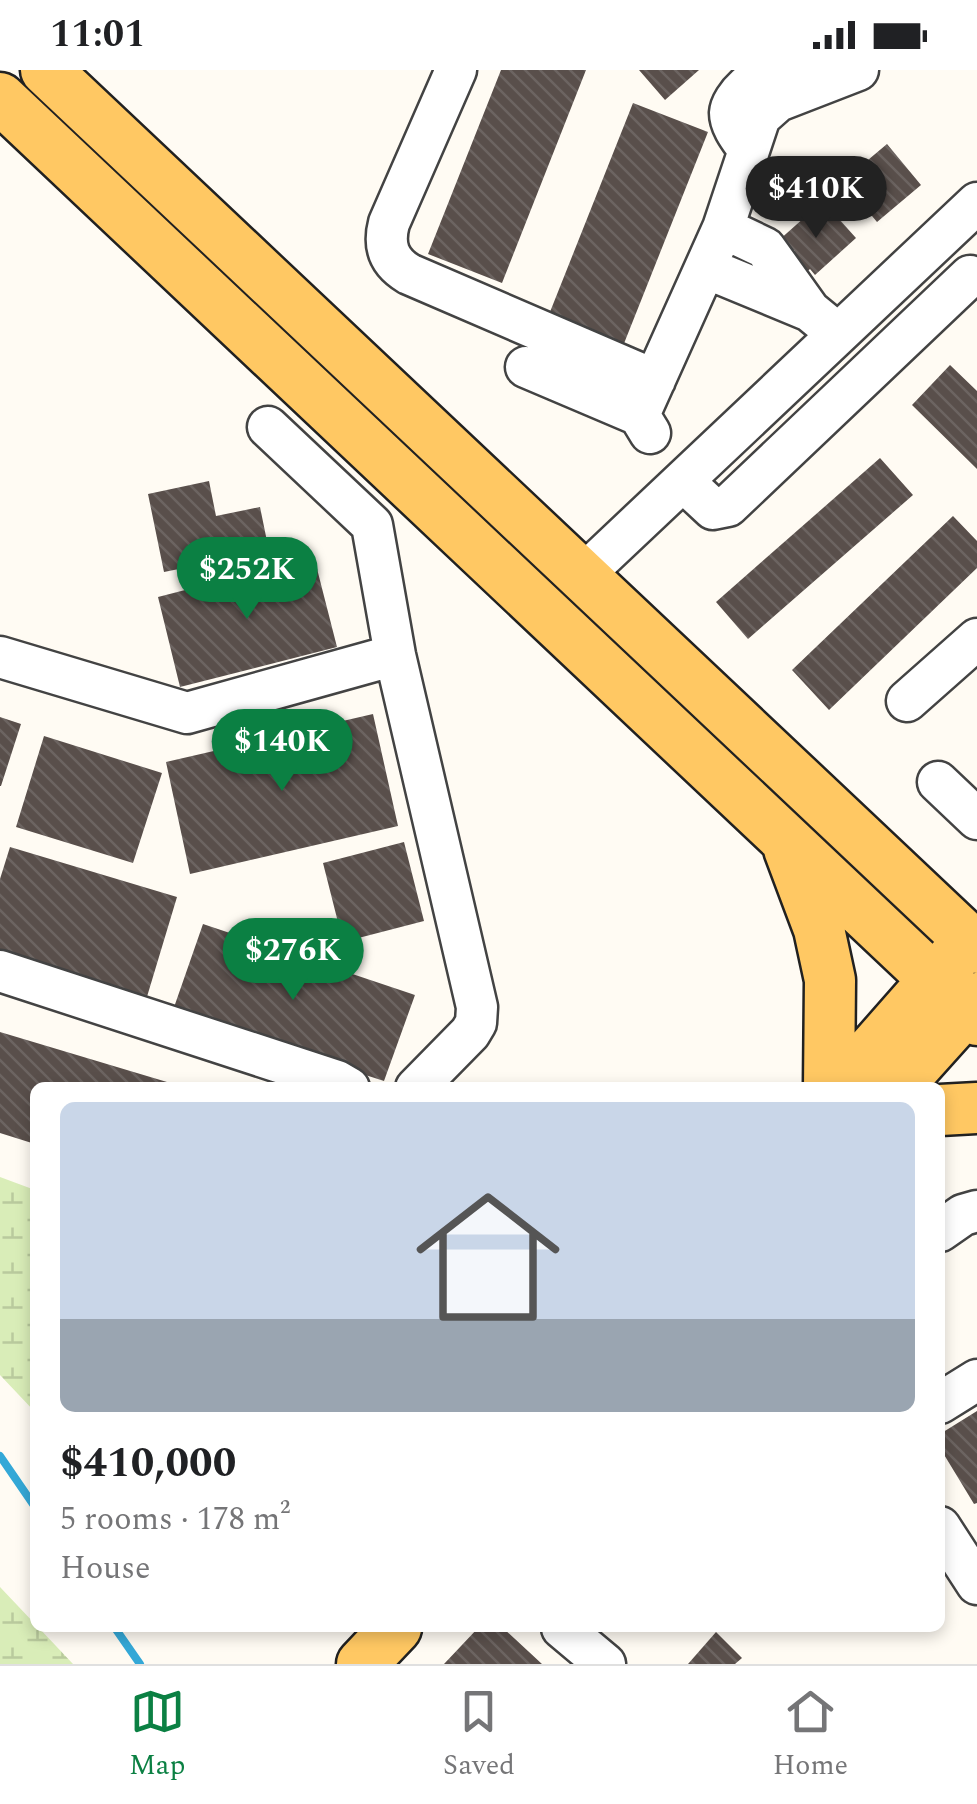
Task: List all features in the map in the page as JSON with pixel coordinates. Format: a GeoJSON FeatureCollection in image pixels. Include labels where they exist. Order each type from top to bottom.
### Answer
{"type":"FeatureCollection","features":[{"type":"Feature","properties":{"kind":"main road"},"geometry":{"type":"LineString","coordinates":[[46,70],[973,945],[964,1002],[901,1082]]}},
{"type":"Feature","properties":{"kind":"main road"},"geometry":{"type":"LineString","coordinates":[[0,98],[785,840],[964,1002]]}},
{"type":"Feature","properties":{"kind":"main road"},"geometry":{"type":"LineString","coordinates":[[785,840],[818,930],[830,980],[829,1082]]}},
{"type":"Feature","properties":{"kind":"main road"},"geometry":{"type":"LineString","coordinates":[[848,1082],[964,1002]]}},
{"type":"Feature","properties":{"kind":"main road"},"geometry":{"type":"LineString","coordinates":[[945,1109],[977,1108]]}},
{"type":"Feature","properties":{"kind":"main road"},"geometry":{"type":"LineString","coordinates":[[351,1664],[375,1632]]}},
{"type":"Feature","properties":{"kind":"main road"},"geometry":{"type":"LineString","coordinates":[[362,1664],[392,1632]]}},
{"type":"Feature","properties":{"kind":"street"},"geometry":{"type":"LineString","coordinates":[[456,70],[389,223],[386,247],[391,258],[409,274],[648,409]]}},
{"type":"Feature","properties":{"kind":"street"},"geometry":{"type":"LineString","coordinates":[[648,409],[723,228],[765,110],[858,70]]}},
{"type":"Feature","properties":{"kind":"street"},"geometry":{"type":"LineString","coordinates":[[582,576],[683,481],[824,322],[937,240],[977,203]]}},
{"type":"Feature","properties":{"kind":"street"},"geometry":{"type":"LineString","coordinates":[[723,228],[765,248],[824,322]]}},
{"type":"Feature","properties":{"kind":"street"},"geometry":{"type":"LineString","coordinates":[[683,481],[712,509],[728,506],[974,279],[937,240]]}},
{"type":"Feature","properties":{"kind":"street"},"geometry":{"type":"LineString","coordinates":[[706,268],[824,322]]}},
{"type":"Feature","properties":{"kind":"street"},"geometry":{"type":"LineString","coordinates":[[526,367],[648,409]]}},
{"type":"Feature","properties":{"kind":"street"},"geometry":{"type":"LineString","coordinates":[[268,428],[372,525],[395,656],[477,1008],[476,1023],[470,1033],[422,1082]]}},
{"type":"Feature","properties":{"kind":"street"},"geometry":{"type":"LineString","coordinates":[[907,701],[977,639]]}},
{"type":"Feature","properties":{"kind":"street"},"geometry":{"type":"LineString","coordinates":[[0,657],[187,714],[395,656]]}},
{"type":"Feature","properties":{"kind":"street"},"geometry":{"type":"LineString","coordinates":[[938,782],[977,819]]}},
{"type":"Feature","properties":{"kind":"street"},"geometry":{"type":"LineString","coordinates":[[0,972],[339,1082]]}},
{"type":"Feature","properties":{"kind":"street"},"geometry":{"type":"LineString","coordinates":[[945,1228],[977,1211]]}},
{"type":"Feature","properties":{"kind":"street"},"geometry":{"type":"LineString","coordinates":[[945,1401],[977,1380]]}},
{"type":"Feature","properties":{"kind":"street"},"geometry":{"type":"LineString","coordinates":[[945,1535],[977,1584]]}},
{"type":"Feature","properties":{"kind":"street"},"geometry":{"type":"LineString","coordinates":[[567,1632],[604,1664]]}},
{"type":"Feature","properties":{"kind":"green space"},"geometry":{"type":"Polygon","coordinates":[[[0,1177],[30,1188],[30,1407],[0,1375],[0,1177]]]}},
{"type":"Feature","properties":{"kind":"green space"},"geometry":{"type":"Polygon","coordinates":[[[0,1587],[30,1619],[30,1632],[43,1632],[73,1664],[0,1664],[0,1587]]]}},
{"type":"Feature","properties":{"kind":"building"},"geometry":{"type":"Polygon","coordinates":[[[501,70],[586,70],[502,283],[428,254],[501,70]]]}},
{"type":"Feature","properties":{"kind":"building"},"geometry":{"type":"Polygon","coordinates":[[[639,70],[699,70],[665,100],[639,70]]]}},
{"type":"Feature","properties":{"kind":"building"},"geometry":{"type":"Polygon","coordinates":[[[633,103],[708,132],[623,346],[548,317],[633,103]]]}},
{"type":"Feature","properties":{"kind":"building"},"geometry":{"type":"Polygon","coordinates":[[[887,144],[921,185],[877,222],[843,181],[887,144]]]}},
{"type":"Feature","properties":{"kind":"building"},"geometry":{"type":"Polygon","coordinates":[[[823,201],[856,238],[815,275],[810,269],[797,280],[782,263],[795,251],[778,241],[823,201]]]}},
{"type":"Feature","properties":{"kind":"building"},"geometry":{"type":"Polygon","coordinates":[[[950,365],[977,391],[977,469],[912,405],[950,365]]]}},
{"type":"Feature","properties":{"kind":"building"},"geometry":{"type":"Polygon","coordinates":[[[880,458],[913,495],[748,639],[716,602],[880,458]]]}},
{"type":"Feature","properties":{"kind":"building"},"geometry":{"type":"Polygon","coordinates":[[[209,481],[216,516],[260,507],[269,551],[164,572],[148,494],[209,481]]]}},
{"type":"Feature","properties":{"kind":"building"},"geometry":{"type":"Polygon","coordinates":[[[953,516],[977,541],[977,568],[829,710],[792,670],[953,516]]]}},
{"type":"Feature","properties":{"kind":"building"},"geometry":{"type":"Polygon","coordinates":[[[314,557],[337,647],[180,687],[158,597],[314,557]]]}},
{"type":"Feature","properties":{"kind":"building"},"geometry":{"type":"Polygon","coordinates":[[[373,714],[398,826],[190,874],[166,762],[373,714]]]}},
{"type":"Feature","properties":{"kind":"building"},"geometry":{"type":"Polygon","coordinates":[[[0,717],[21,724],[1,786],[0,786],[0,717]]]}},
{"type":"Feature","properties":{"kind":"building"},"geometry":{"type":"Polygon","coordinates":[[[44,736],[162,773],[133,863],[16,827],[44,736]]]}},
{"type":"Feature","properties":{"kind":"building"},"geometry":{"type":"Polygon","coordinates":[[[404,842],[424,921],[343,942],[323,863],[404,842]]]}},
{"type":"Feature","properties":{"kind":"building"},"geometry":{"type":"Polygon","coordinates":[[[10,847],[177,897],[146,1000],[0,957],[0,879],[10,847]]]}},
{"type":"Feature","properties":{"kind":"building"},"geometry":{"type":"Polygon","coordinates":[[[203,924],[415,995],[384,1081],[172,1013],[203,924]]]}},
{"type":"Feature","properties":{"kind":"building"},"geometry":{"type":"Polygon","coordinates":[[[0,1032],[167,1082],[30,1082],[30,1142],[0,1133],[0,1032]]]}},
{"type":"Feature","properties":{"kind":"building"},"geometry":{"type":"Polygon","coordinates":[[[977,1411],[977,1503],[974,1504],[945,1456],[945,1431],[977,1411]]]}},
{"type":"Feature","properties":{"kind":"building"},"geometry":{"type":"Polygon","coordinates":[[[474,1632],[507,1632],[542,1664],[444,1664],[474,1632]]]}},
{"type":"Feature","properties":{"kind":"building"},"geometry":{"type":"Polygon","coordinates":[[[716,1632],[742,1658],[735,1664],[688,1664],[716,1632]]]}},
{"type":"Feature","properties":{"kind":"waterway"},"geometry":{"type":"LineString","coordinates":[[0,1456],[30,1500]]}},
{"type":"Feature","properties":{"kind":"waterway"},"geometry":{"type":"LineString","coordinates":[[118,1632],[140,1664]]}}]}
